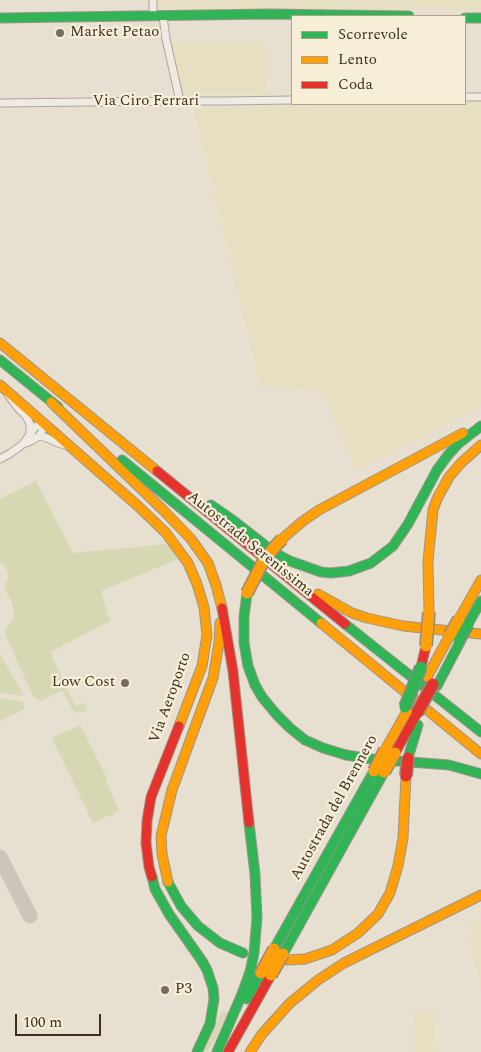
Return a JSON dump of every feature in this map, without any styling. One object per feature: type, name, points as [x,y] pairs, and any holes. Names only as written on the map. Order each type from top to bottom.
[{"type":"main road","points":[[0,18],[278,14],[344,15]]},
{"type":"main road","points":[[466,18],[481,18]]},
{"type":"main road","name":"Autostrada Serenissima","points":[[0,344],[481,732]]},
{"type":"main road","name":"Autostrada Serenissima","points":[[0,360],[481,754]]},
{"type":"main road","name":"Via Aeroporto","points":[[0,385],[166,533],[188,563],[204,607],[207,635],[202,666],[152,797],[147,821],[146,843],[155,889],[169,914],[202,961],[213,988],[213,1012],[210,1024],[197,1052]]},
{"type":"main road","points":[[51,402],[163,510],[191,540],[208,563],[221,605],[234,671],[255,874],[257,918],[248,953]]},
{"type":"main road","points":[[115,437],[282,557],[313,570],[331,573],[349,571],[361,567],[371,563],[385,553],[400,537],[437,470],[448,455],[481,425]]},
{"type":"main road","points":[[481,425],[319,510],[304,521],[282,539],[265,558],[247,593],[244,617],[244,643],[248,666],[255,685],[276,714],[305,740],[346,755],[449,765],[481,774]]},
{"type":"main road","points":[[281,954],[305,959],[332,950],[358,933],[378,914],[390,893],[398,866],[403,838],[406,776],[408,758],[414,736],[413,711],[430,679],[426,646],[429,612],[428,560],[434,510],[437,499],[449,477],[481,445]]},
{"type":"main road","points":[[276,568],[326,599],[352,613],[367,618],[403,626],[481,634]]},
{"type":"main road","name":"Autostrada del Brennero","points":[[217,1052],[261,973],[281,954],[430,679],[457,638],[465,623],[481,580]]},
{"type":"main road","points":[[465,623],[480,604]]},
{"type":"main road","points":[[221,605],[219,643],[212,678],[172,790],[162,828],[162,854],[168,881],[181,906],[198,926],[220,943],[248,953],[261,973]]},
{"type":"main road","name":"Autostrada del Brennero","points":[[390,752],[391,740],[413,711]]},
{"type":"main road","points":[[250,1052],[262,1034],[290,1003],[318,980],[344,963],[480,896]]},
{"type":"main road","name":"Autostrada del Brennero","points":[[228,1052],[261,973]]},
{"type":"street","points":[[153,0],[166,39],[180,100]]},
{"type":"street","points":[[466,97],[481,97]]},
{"type":"street","name":"Via Ciro Ferrari","points":[[0,103],[291,100]]},
{"type":"street","points":[[0,385],[26,416],[30,424],[30,433]]},
{"type":"street","points":[[0,459],[12,453],[23,444],[35,427],[42,422]]},
{"type":"street","points":[[23,444],[31,442],[39,436],[42,431],[42,422]]},
{"type":"street","points":[[39,436],[70,446]]},
{"type":"shaded area","points":[[157,0],[481,0],[481,10],[160,8],[157,6]]},
{"type":"shaded area","points":[[171,42],[266,42],[267,95],[184,95]]},
{"type":"shaded area","points":[[466,101],[481,101],[481,406],[357,471],[323,393],[260,386],[193,108],[326,105],[466,105]]},
{"type":"shaded area","points":[[481,919],[481,991],[467,925]]},
{"type":"shaded area","points":[[434,1009],[436,1052],[414,1052],[413,1012]]},
{"type":"green space","points":[[36,481],[73,553],[169,544],[178,559],[101,591],[110,621],[50,652],[75,706],[84,703],[88,711],[74,712],[62,690],[41,701],[33,696],[6,636],[5,630],[13,619],[14,611],[4,586],[9,576],[6,568],[0,562],[0,499]]},
{"type":"green space","points":[[0,654],[24,696],[0,693]]},
{"type":"green space","points":[[0,698],[23,702],[24,709],[0,721]]},
{"type":"green space","points":[[80,725],[106,776],[119,811],[93,823],[52,738]]},
{"type":"green space","points":[[222,1011],[228,1012],[217,1036],[207,1052],[200,1052]]},
{"type":"taxiway","points":[[0,857],[30,916]]},
{"type":"traffic: fast","points":[[0,18],[269,14],[339,15]]},
{"type":"traffic: fast","points":[[466,18],[481,18]]},
{"type":"traffic: fast","points":[[0,360],[58,407]]},
{"type":"traffic: fast","points":[[211,505],[275,553],[290,561],[321,572],[349,571],[371,563],[393,546],[408,524],[437,470],[458,444],[481,426]]},
{"type":"traffic: fast","points":[[122,460],[321,623]]},
{"type":"traffic: fast","points":[[247,593],[244,617],[244,643],[248,666],[255,685],[276,714],[305,740],[346,755],[449,765],[481,774]]},
{"type":"traffic: fast","points":[[468,624],[481,601]]},
{"type":"traffic: fast","points":[[345,624],[481,732]]},
{"type":"traffic: fast","points":[[459,640],[468,624]]},
{"type":"traffic: fast","points":[[437,686],[461,640]]},
{"type":"traffic: fast","points":[[405,707],[421,667]]},
{"type":"traffic: fast","points":[[408,758],[418,725]]},
{"type":"traffic: fast","points":[[274,949],[374,771]]},
{"type":"traffic: fast","points":[[283,954],[384,772]]},
{"type":"traffic: fast","points":[[217,1052],[242,994],[254,953],[257,918],[255,874],[249,823]]},
{"type":"traffic: fast","points":[[152,877],[155,889],[169,914],[207,970],[213,988],[214,999],[210,1024],[197,1052]]},
{"type":"traffic: fast","points":[[168,882],[181,906],[198,926],[220,943],[243,953]]},
{"type":"traffic: fast","points":[[247,999],[261,973]]},
{"type":"traffic: slow","points":[[0,343],[157,471]]},
{"type":"traffic: slow","points":[[0,385],[138,506],[166,533],[188,563],[204,607],[207,635],[202,666],[179,726]]},
{"type":"traffic: slow","points":[[51,402],[191,539],[208,563],[222,608]]},
{"type":"traffic: slow","points":[[282,539],[319,510],[463,433]]},
{"type":"traffic: slow","points":[[429,612],[428,561],[433,510],[449,477],[481,445]]},
{"type":"traffic: slow","points":[[247,593],[265,558],[282,539]]},
{"type":"traffic: slow","points":[[459,619],[481,580]]},
{"type":"traffic: slow","points":[[318,594],[352,613],[367,618],[403,626],[481,634]]},
{"type":"traffic: slow","points":[[426,646],[429,612]]},
{"type":"traffic: slow","points":[[450,635],[459,619]]},
{"type":"traffic: slow","points":[[168,882],[162,854],[161,836],[172,790],[213,678],[219,643],[220,623]]},
{"type":"traffic: slow","points":[[321,623],[481,754]]},
{"type":"traffic: slow","points":[[427,677],[450,635]]},
{"type":"traffic: slow","points":[[385,750],[410,706]]},
{"type":"traffic: slow","points":[[374,771],[385,750]]},
{"type":"traffic: slow","points":[[384,772],[395,753]]},
{"type":"traffic: slow","points":[[287,960],[305,959],[332,950],[358,933],[378,914],[390,893],[398,866],[403,838],[406,776]]},
{"type":"traffic: slow","points":[[250,1052],[262,1034],[290,1003],[318,980],[344,963],[481,895]]},
{"type":"traffic: slow","points":[[261,973],[274,949]]},
{"type":"traffic: slow","points":[[271,975],[283,954]]},
{"type":"traffic: jam","points":[[157,471],[345,624]]},
{"type":"traffic: jam","points":[[222,608],[233,671],[249,823]]},
{"type":"traffic: jam","points":[[421,667],[426,646]]},
{"type":"traffic: jam","points":[[417,713],[433,684]]},
{"type":"traffic: jam","points":[[395,753],[417,713]]},
{"type":"traffic: jam","points":[[152,877],[146,843],[151,797],[179,726]]},
{"type":"traffic: jam","points":[[406,776],[408,758]]},
{"type":"traffic: jam","points":[[228,1052],[271,975]]},
{"type":"place","name":"Market Petao","points":[[60,33]]},
{"type":"place","name":"Low Cost","points":[[125,683]]},
{"type":"place","name":"P3","points":[[165,990]]}]
